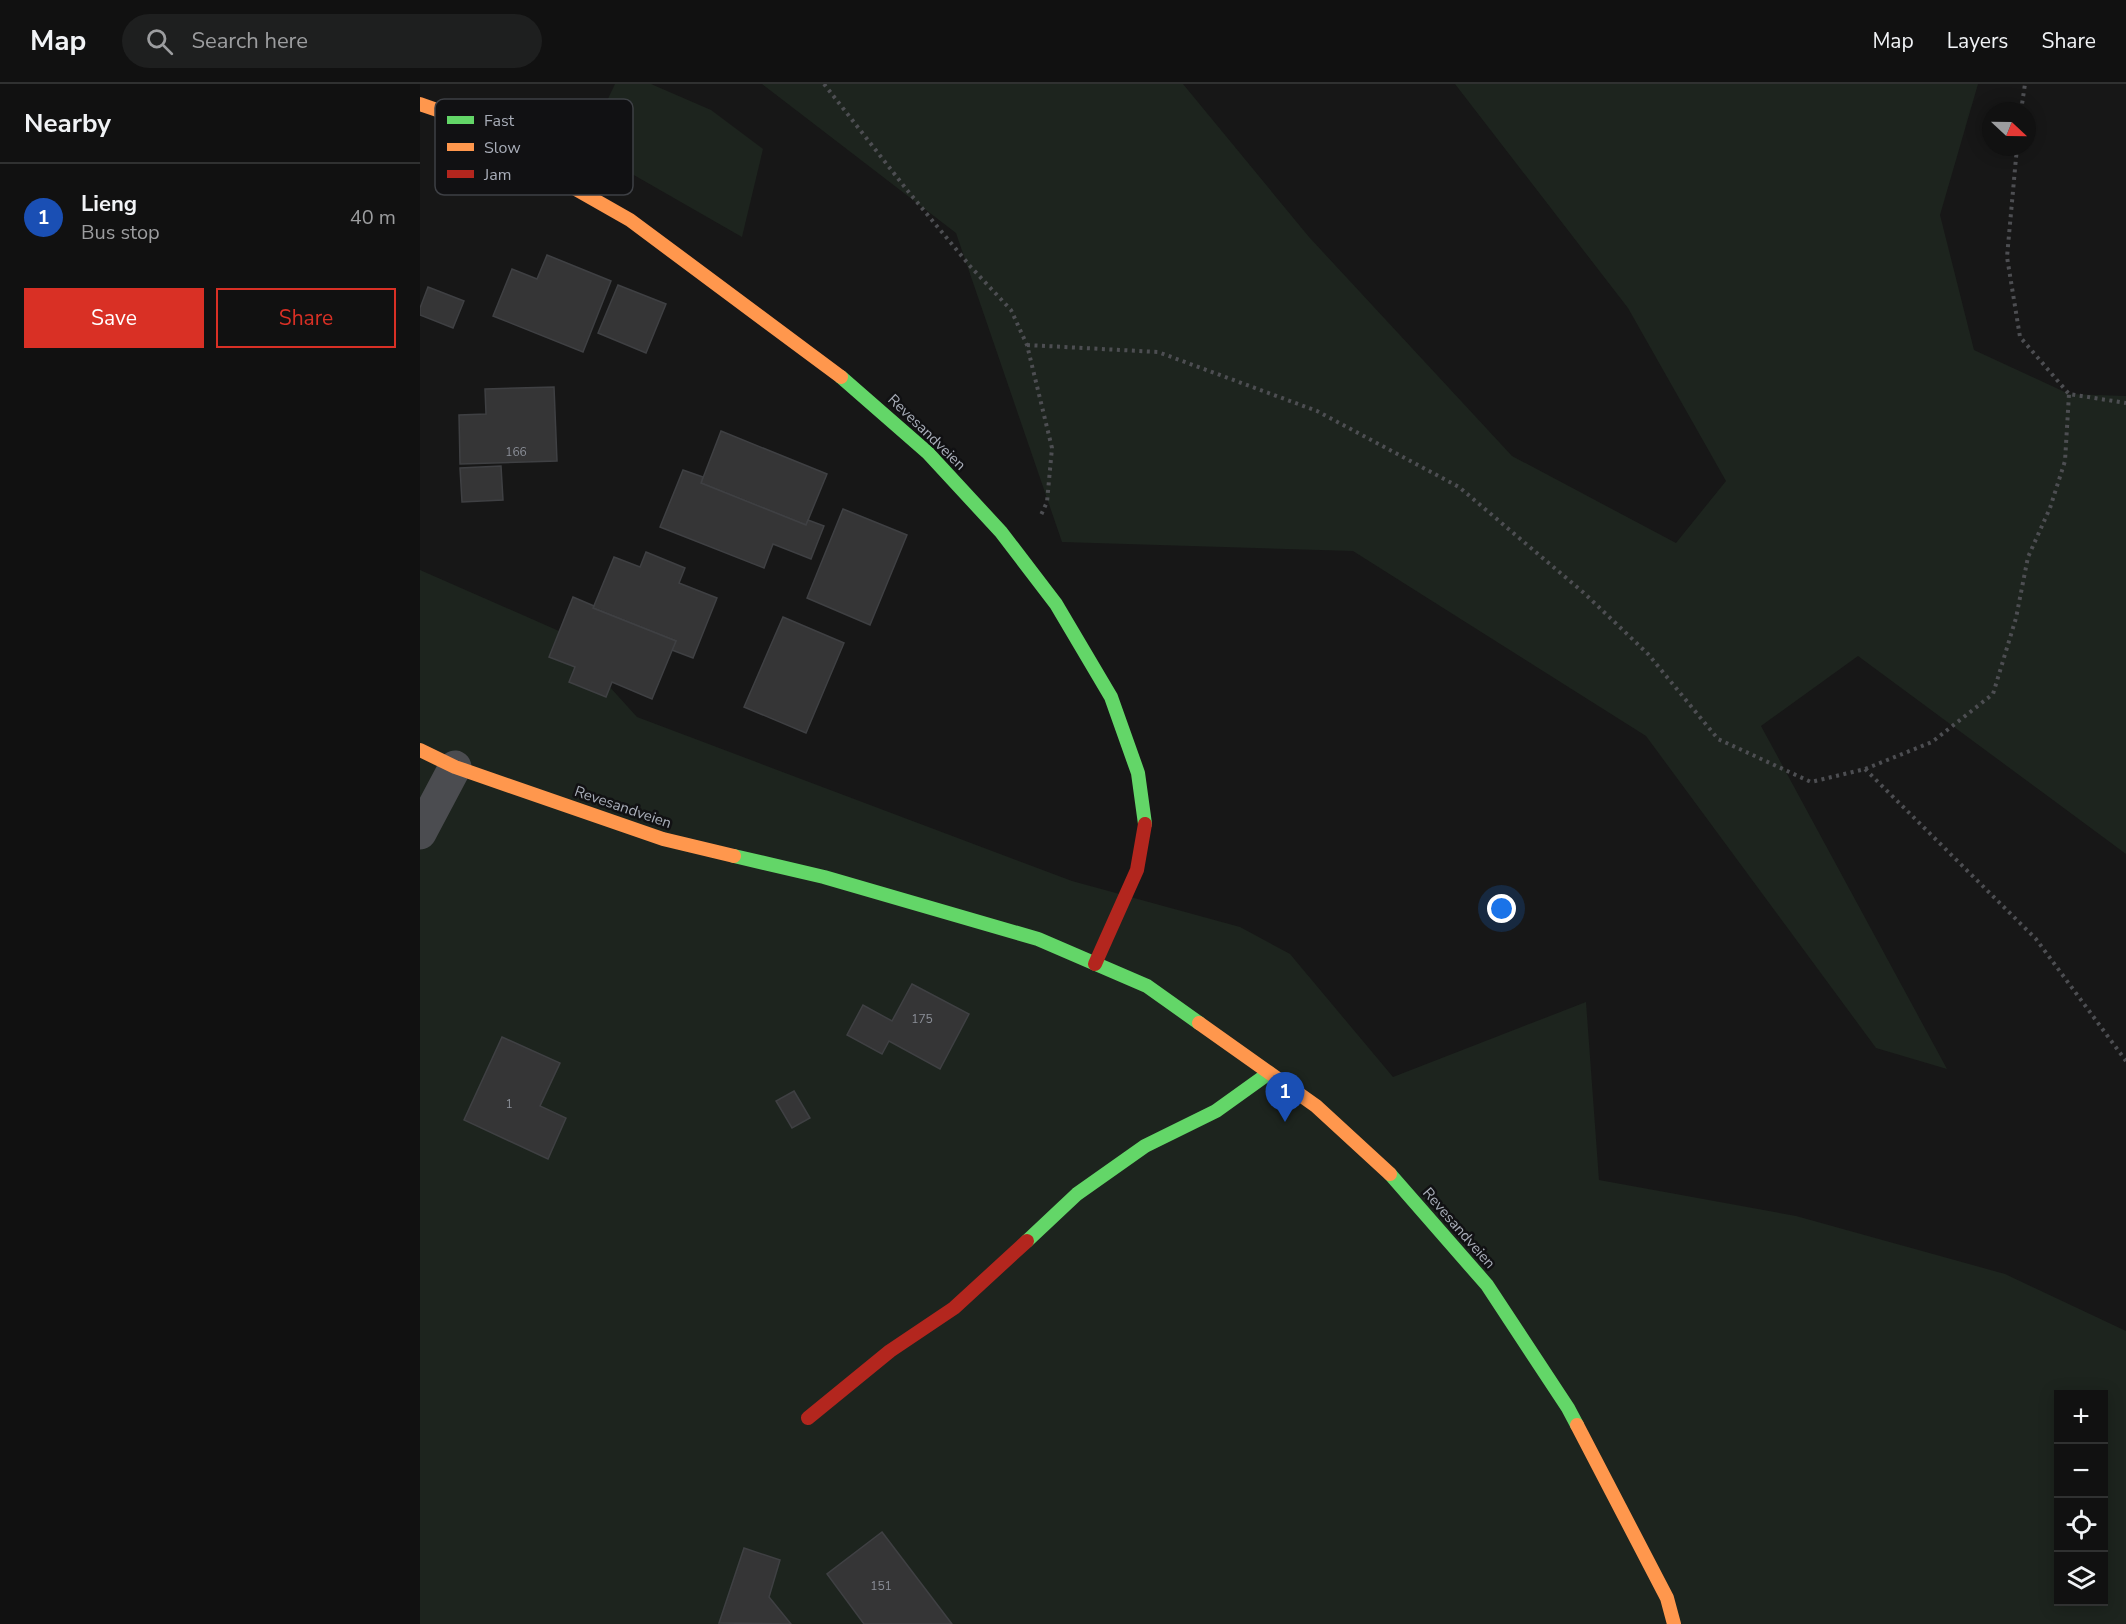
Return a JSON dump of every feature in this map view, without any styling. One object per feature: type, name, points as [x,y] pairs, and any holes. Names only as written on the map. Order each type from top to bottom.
[{"type":"street","name":"Revesandveien","points":[[420,104],[435,109]]},
{"type":"street","name":"Revesandveien","points":[[586,195],[630,220],[853,386],[928,453],[1001,532],[1056,604],[1111,697],[1138,773],[1145,824],[1137,870],[1095,964]]},
{"type":"street","name":"Revesandveien","points":[[420,750],[455,767],[663,839],[824,877],[1038,939],[1147,986],[1316,1106],[1394,1177],[1486,1285],[1568,1408],[1667,1598],[1674,1624]]},
{"type":"street","points":[[420,833],[455,767]]},
{"type":"street","points":[[808,1418],[890,1351],[954,1308],[1077,1194],[1145,1146],[1216,1111],[1269,1073]]},
{"type":"path","points":[[824,84],[907,190],[970,266],[1011,310],[1027,345],[1052,448],[1047,502],[1020,557]]},
{"type":"path","points":[[2022,102],[2025,84]]},
{"type":"path","points":[[2016,156],[2007,257],[2020,337],[2069,394],[2126,403]]},
{"type":"path","points":[[1027,345],[1158,352],[1317,411],[1459,487],[1584,593],[1648,654],[1718,739],[1811,782],[1865,769],[1932,742],[1993,693],[2016,618],[2028,557],[2050,508],[2065,461],[2069,394]]},
{"type":"path","points":[[1865,769],[2036,939],[2126,1061]]},
{"type":"shaded area","points":[[615,84],[651,84],[711,110],[763,149],[742,237],[633,175],[633,99],[608,99]]},
{"type":"shaded area","points":[[762,84],[1183,84],[1309,237],[1512,456],[1676,543],[1726,481],[1628,308],[1455,84],[1978,84],[1940,215],[1974,350],[2069,394],[2126,396],[2126,854],[1858,656],[1761,726],[1947,1069],[1876,1048],[1646,736],[1353,551],[1062,542],[956,233]]},
{"type":"shaded area","points":[[420,570],[559,631],[637,717],[1072,881],[1240,927],[1290,954],[1393,1077],[1586,1002],[1599,1180],[1796,1216],[2005,1274],[2126,1331],[2126,1624],[420,1624]]},
{"type":"building","points":[[547,255],[611,281],[583,352],[493,316],[512,269],[537,279]]},
{"type":"building","points":[[618,285],[666,304],[646,353],[598,333]]},
{"type":"building","points":[[428,287],[464,301],[453,328],[420,315],[420,308]]},
{"type":"building","points":[[554,387],[557,461],[460,464],[459,415],[486,414],[485,389]]},
{"type":"building","points":[[721,431],[827,474],[806,525],[701,483]]},
{"type":"building","points":[[501,466],[503,500],[462,502],[460,468]]},
{"type":"building","points":[[683,470],[703,477],[701,483],[806,525],[808,520],[824,526],[811,559],[773,544],[764,568],[660,527]]},
{"type":"building","points":[[843,509],[907,535],[870,625],[807,598]]},
{"type":"building","points":[[646,552],[685,568],[679,583],[717,598],[693,658],[672,650],[676,641],[593,608],[614,557],[640,567]]},
{"type":"building","points":[[573,597],[594,606],[593,608],[676,641],[652,699],[612,682],[606,697],[569,682],[575,667],[549,657]]},
{"type":"building","points":[[783,617],[844,643],[806,733],[744,707]]},
{"type":"building","points":[[912,984],[969,1014],[940,1069],[889,1041],[882,1054],[847,1035],[863,1005],[892,1021]]},
{"type":"building","points":[[502,1037],[560,1063],[540,1106],[566,1118],[548,1159],[464,1120]]},
{"type":"building","points":[[794,1091],[810,1118],[792,1128],[776,1101]]},
{"type":"building","points":[[882,1532],[952,1624],[864,1624],[827,1574]]},
{"type":"building","points":[[744,1548],[780,1560],[769,1597],[791,1624],[719,1623]]},
{"type":"traffic: fast","points":[[841,377],[928,453],[1001,532],[1056,604],[1111,697],[1138,773],[1145,824]]},
{"type":"traffic: fast","points":[[734,856],[824,877],[1038,939],[1147,986],[1199,1023]]},
{"type":"traffic: fast","points":[[1027,1241],[1077,1194],[1145,1146],[1216,1111],[1269,1073]]},
{"type":"traffic: fast","points":[[1390,1174],[1487,1285],[1577,1425]]},
{"type":"traffic: slow","points":[[420,104],[435,109]]},
{"type":"traffic: slow","points":[[586,195],[630,220],[841,377]]},
{"type":"traffic: slow","points":[[420,750],[455,767],[663,839],[734,856]]},
{"type":"traffic: slow","points":[[1199,1023],[1316,1106],[1390,1174]]},
{"type":"traffic: slow","points":[[1577,1425],[1667,1598],[1674,1624]]},
{"type":"traffic: jam","points":[[1095,964],[1137,870],[1145,824]]},
{"type":"traffic: jam","points":[[808,1418],[890,1351],[954,1308],[1027,1241]]},
{"type":"place","name":"Lieng","points":[[1285,1122]]}]
